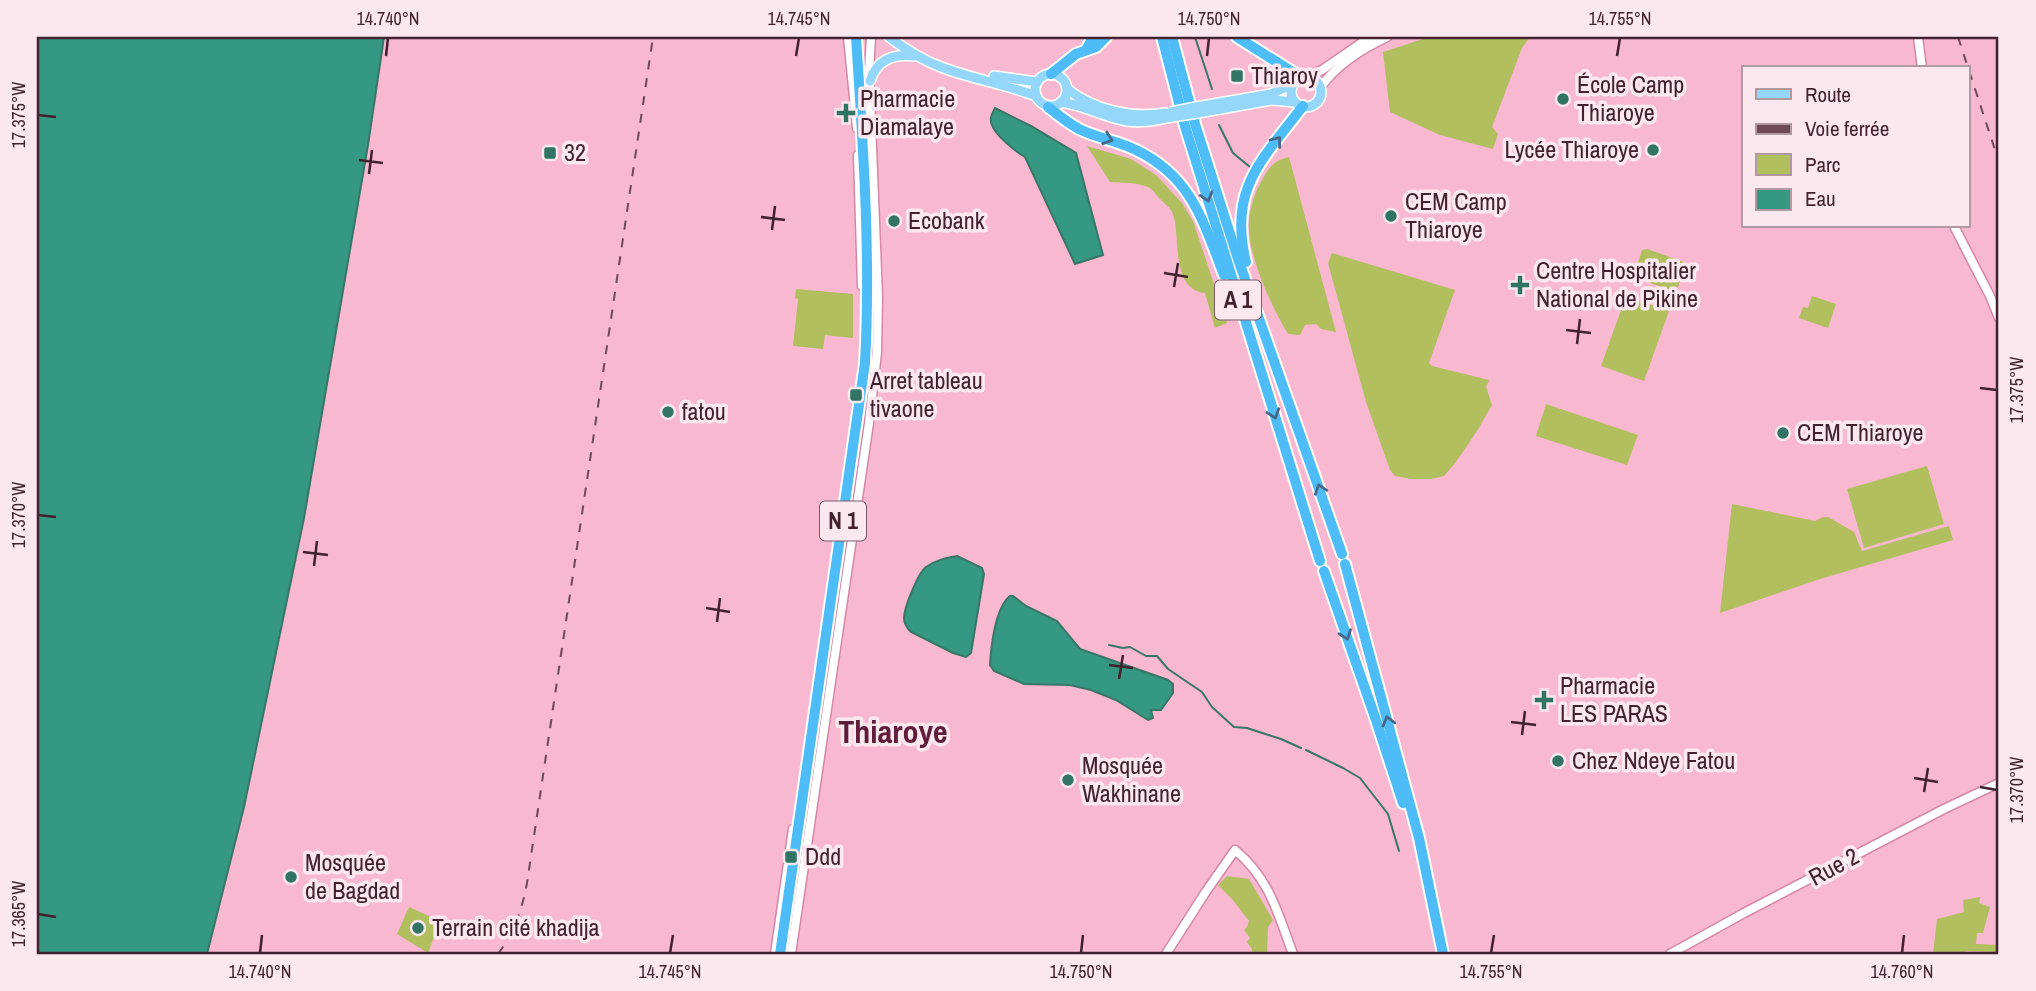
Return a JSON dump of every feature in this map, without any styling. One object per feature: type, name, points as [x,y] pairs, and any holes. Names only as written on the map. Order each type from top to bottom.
[{"type":"highway","name":"N 1","points":[[789,954],[866,423],[870,379],[873,304],[868,114],[856,37]]},
{"type":"highway","name":"N 1","points":[[777,954],[864,371],[867,296],[861,37]]},
{"type":"highway","points":[[1051,74],[1076,54],[1086,50],[1099,37]]},
{"type":"highway","name":"A 1","points":[[1161,37],[1185,126],[1322,566],[1399,790],[1436,954]]},
{"type":"highway","name":"A 1","points":[[1172,37],[1195,124],[1250,295],[1344,559],[1419,838],[1443,954]]},
{"type":"highway","points":[[1237,37],[1281,66],[1305,77]]},
{"type":"highway","points":[[1250,295],[1251,282],[1240,231],[1244,197],[1256,169],[1299,104]]},
{"type":"highway","points":[[1048,107],[1078,128],[1137,150],[1174,177],[1198,208],[1229,287],[1237,296]]},
{"type":"main road","points":[[889,37],[917,56],[948,70],[1036,96]]},
{"type":"main road","points":[[896,37],[922,53],[966,70],[1037,82]]},
{"type":"main road","points":[[864,84],[877,66],[890,57],[917,56]]},
{"type":"main road","points":[[1172,115],[1123,113],[1081,99],[1066,89],[1060,77],[1051,74],[1045,75],[1037,82],[1035,89],[1039,101],[1048,107],[1061,102],[1127,121],[1149,122],[1172,115],[1271,94],[1305,77],[1316,82],[1320,89],[1315,103],[1299,104],[1272,100],[1197,110]]},
{"type":"main road","points":[[1293,84],[1291,94],[1299,104]]},
{"type":"main road","points":[[1061,102],[1066,89]]},
{"type":"street","points":[[777,954],[859,378],[862,298],[859,165],[848,37]]},
{"type":"street","points":[[864,84],[871,37]]},
{"type":"street","points":[[1305,77],[1322,70],[1370,40],[1387,37]]},
{"type":"street","points":[[1918,37],[1922,66]]},
{"type":"street","points":[[1320,89],[1337,69],[1370,40]]},
{"type":"street","points":[[1955,228],[1999,318]]},
{"type":"street","name":"Rue 2","points":[[1670,954],[1932,815],[1999,783]]},
{"type":"street","points":[[1166,954],[1235,850],[1263,880],[1276,905],[1293,954]]},
{"type":"green space","points":[[1429,37],[1530,37],[1522,48],[1492,127],[1498,134],[1493,149],[1440,135],[1390,112],[1383,52]]},
{"type":"green space","points":[[1087,146],[1131,159],[1156,175],[1182,203],[1193,221],[1227,323],[1215,328],[1205,293],[1186,282],[1179,261],[1171,210],[1148,187],[1134,183],[1110,182]]},
{"type":"green space","points":[[1289,157],[1336,332],[1321,329],[1316,324],[1305,325],[1300,335],[1288,334],[1256,264],[1249,234],[1250,210],[1270,168],[1276,162]]},
{"type":"green space","points":[[1647,249],[1684,262],[1686,265],[1676,292],[1633,277],[1642,250]]},
{"type":"green space","points":[[1332,253],[1455,290],[1429,363],[1489,380],[1486,387],[1492,405],[1477,431],[1444,476],[1411,479],[1395,476],[1390,470],[1366,402],[1328,263]]},
{"type":"green space","points":[[796,289],[853,294],[853,338],[825,335],[823,349],[793,346],[798,299],[795,298]]},
{"type":"green space","points":[[1626,296],[1669,311],[1644,381],[1601,366]]},
{"type":"green space","points":[[1812,296],[1836,304],[1828,328],[1799,318],[1803,307],[1808,308]]},
{"type":"green space","points":[[1546,404],[1638,435],[1627,465],[1536,436]]},
{"type":"green space","points":[[1927,466],[1944,524],[1864,548],[1847,489]]},
{"type":"green space","points":[[1732,504],[1815,521],[1828,517],[1854,532],[1862,551],[1949,526],[1953,540],[1820,579],[1720,613]]},
{"type":"green space","points":[[1227,876],[1249,879],[1273,920],[1268,927],[1267,954],[1252,954],[1247,942],[1250,938],[1244,930],[1249,921],[1218,885]]},
{"type":"green space","points":[[1980,897],[1979,903],[1990,907],[1983,933],[1977,933],[1976,944],[1999,945],[1999,952],[1933,954],[1937,919],[1964,912],[1963,900]]},
{"type":"green space","name":"Terrain cité khadija","points":[[409,907],[440,921],[428,953],[397,934]]},
{"type":"water","points":[[37,37],[384,37],[304,518],[244,807],[207,954],[37,954]]},
{"type":"water","points":[[995,108],[1076,153],[1103,255],[1075,264],[1025,157],[1006,143],[994,129],[991,119]]},
{"type":"water","points":[[957,556],[982,568],[984,574],[971,653],[966,657],[911,632],[904,620],[909,599],[926,567]]},
{"type":"water","points":[[1010,596],[1057,621],[1080,649],[1168,680],[1173,684],[1173,693],[1161,710],[1151,710],[1153,718],[1148,720],[1116,700],[1091,690],[1070,685],[1024,684],[994,671],[990,665],[995,628],[1001,609]]},
{"type":"waterway","points":[[1195,37],[1212,89]]},
{"type":"waterway","points":[[1219,125],[1233,153],[1250,167]]},
{"type":"waterway","points":[[1109,645],[1130,647],[1146,656],[1157,656],[1168,669],[1202,692],[1212,707],[1234,727],[1247,728],[1301,748]]},
{"type":"waterway","points":[[1306,750],[1360,778],[1388,814],[1399,851]]},
{"type":"railway","points":[[498,954],[517,920],[527,883],[653,37]]},
{"type":"railway","points":[[1958,37],[1968,66]]},
{"type":"railway","points":[[1969,71],[1999,162]]},
{"type":"place","name":"Thiaroy","points":[[1237,76]]},
{"type":"place","name":"École Camp Thiaroye","points":[[1563,99]]},
{"type":"place","name":"Pharmacie Diamalaye","points":[[846,113]]},
{"type":"place","name":"Lycée Thiaroye","points":[[1653,150]]},
{"type":"place","name":"32","points":[[550,153]]},
{"type":"place","name":"CEM Camp Thiaroye","points":[[1391,216]]},
{"type":"place","name":"Ecobank","points":[[894,221]]},
{"type":"place","name":"Centre Hospitalier National de Pikine","points":[[1520,285]]},
{"type":"place","name":"Arret tableau tivaone","points":[[856,395]]},
{"type":"place","name":"fatou","points":[[668,412]]},
{"type":"place","name":"CEM Thiaroye","points":[[1783,433]]},
{"type":"place","name":"Pharmacie LES PARAS","points":[[1544,700]]},
{"type":"place","name":"Chez Ndeye Fatou","points":[[1558,761]]},
{"type":"place","name":"Mosquée Wakhinane","points":[[1068,780]]},
{"type":"place","name":"Ddd","points":[[791,857]]},
{"type":"place","name":"Mosquée de Bagdad","points":[[291,877]]},
{"type":"place","name":"Terrain cité khadija","points":[[418,928]]},
{"type":"district","name":"Thiaroye","points":[[893,732]]}]
